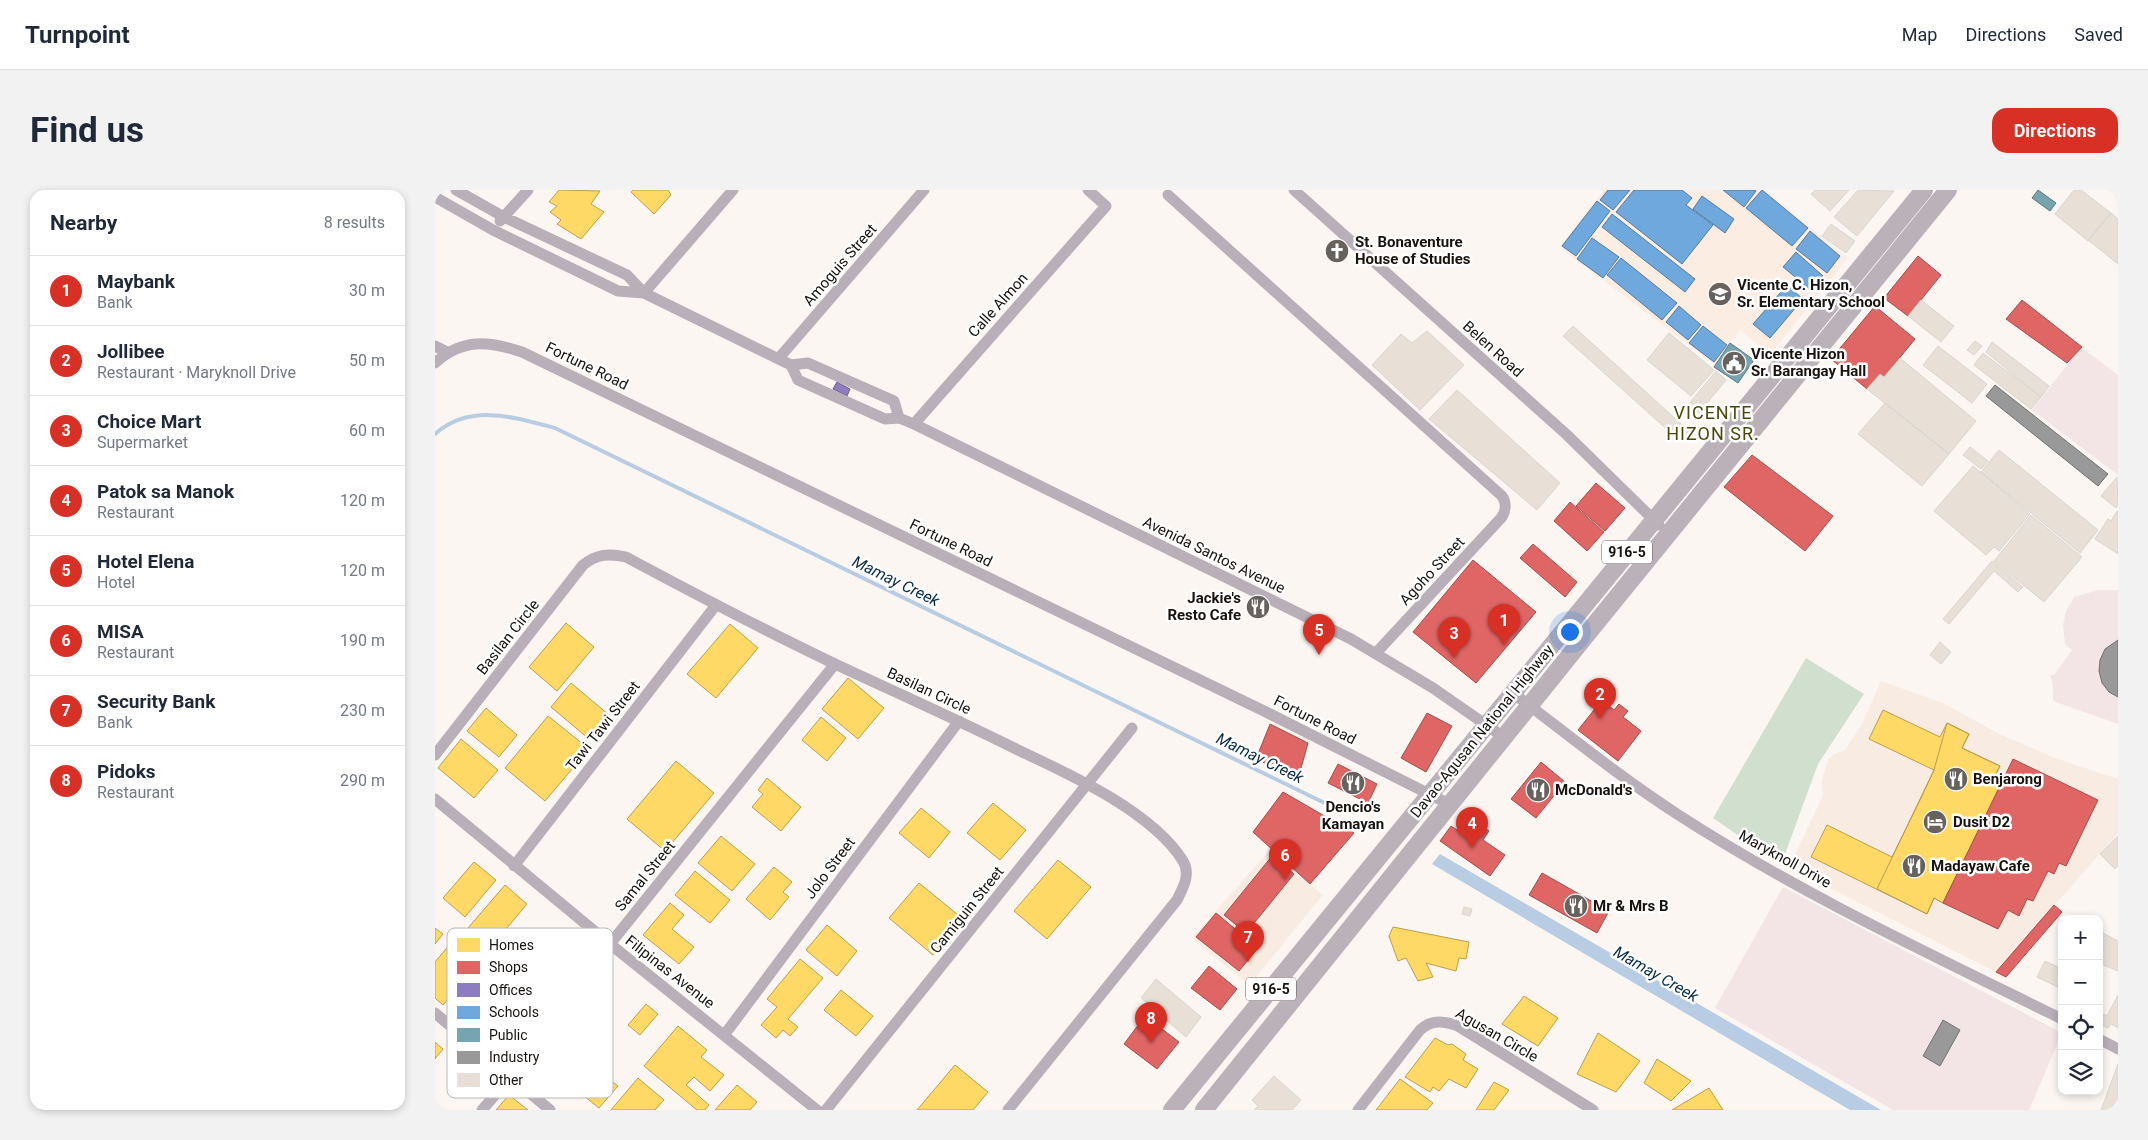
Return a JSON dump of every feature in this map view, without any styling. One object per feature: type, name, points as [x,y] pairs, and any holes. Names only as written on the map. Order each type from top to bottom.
[{"type":"main road","name":"Davao-Agusan National Highway","points":[[1172,1110],[1924,190]]},
{"type":"main road","name":"Davao-Agusan National Highway","points":[[1204,1110],[1587,634],[1949,190]]},
{"type":"main road","points":[[1571,621],[1587,634]]},
{"type":"street","name":"Avenida Santos Avenue","points":[[456,190],[504,217],[627,275],[643,293]]},
{"type":"street","points":[[493,230],[529,190]]},
{"type":"street","points":[[643,293],[733,190]]},
{"type":"street","name":"Amoguis Street","points":[[779,358],[923,190]]},
{"type":"street","name":"Calle Almon","points":[[914,424],[1106,206],[1087,190]]},
{"type":"street","name":"Belen Road","points":[[1294,190],[1566,434],[1669,534]]},
{"type":"street","name":"Agoho Street","points":[[1168,195],[1502,496],[1506,506],[1502,518],[1376,653]]},
{"type":"street","name":"Avenida Santos Avenue","points":[[435,197],[493,230],[618,291],[643,293],[779,358],[791,365],[798,380],[885,419],[899,418],[914,424],[1376,653],[1505,738]]},
{"type":"street","name":"Fortune Road","points":[[435,363],[447,352],[459,346],[490,344],[522,352],[1261,710],[1451,805]]},
{"type":"street","points":[[435,346],[447,352]]},
{"type":"street","name":"Avenida Santos Avenue","points":[[791,365],[808,363],[894,401],[899,418]]},
{"type":"street","name":"Basilan Circle","points":[[435,755],[577,573],[592,558],[613,554],[626,557],[716,605],[835,664],[1087,783],[1153,827],[1185,863],[1187,875],[1177,900],[1008,1110]]},
{"type":"street","name":"Tawi Tawi Street","points":[[514,866],[716,605]]},
{"type":"street","name":"Samal Street","points":[[613,940],[835,664]]},
{"type":"street","name":"Maryknoll Drive","points":[[1513,693],[1639,788],[1696,826],[1791,881],[2058,1018]]},
{"type":"street","name":"Jolo Street","points":[[725,1034],[959,721]]},
{"type":"street","name":"Camiguin Street","points":[[826,1110],[1132,728]]},
{"type":"street","name":"Filipinas Avenue","points":[[435,799],[590,928]]},
{"type":"street","name":"Filipinas Avenue","points":[[613,946],[725,1034],[817,1110]]},
{"type":"street","points":[[435,1013],[447,1023]]},
{"type":"street","name":"Agusan Circle","points":[[1358,1110],[1420,1030],[1425,1025],[1437,1021],[1458,1026],[1593,1110]]},
{"type":"street","points":[[2103,1041],[2118,1049]]},
{"type":"street","name":"Samal Street","points":[[482,1110],[492,1098]]},
{"type":"street","points":[[535,1098],[550,1110]]},
{"type":"shaded area","name":"Vicente C. Hizon, Sr. Elementary School","points":[[1604,190],[1766,190],[1848,258],[1770,355],[1740,330],[1714,364],[1559,247]]},
{"type":"shaded area","points":[[2081,347],[2118,375],[2118,475],[2032,410]]},
{"type":"shaded area","points":[[2098,590],[2118,590],[2118,724],[2053,701],[2053,685],[2050,675],[2054,675],[2072,650],[2065,644],[2063,625],[2066,611],[2074,597]]},
{"type":"shaded area","points":[[1881,681],[1943,703],[1999,734],[2058,759],[2118,779],[2118,833],[1996,972],[1789,867],[1823,796],[1822,780],[1828,760],[1834,754],[1845,750],[1862,724]]},
{"type":"shaded area","points":[[1269,851],[1323,895],[1249,985],[1192,938]]},
{"type":"shaded area","points":[[1783,887],[2058,1031],[2058,1042],[2029,1110],[1893,1110],[1715,1008]]},
{"type":"green space","points":[[1806,658],[1864,694],[1818,764],[1781,865],[1713,818]]},
{"type":"water","points":[[1440,854],[1881,1110],[1850,1110],[1432,864]]},
{"type":"building: Homes","points":[[559,190],[600,191],[591,204],[604,212],[581,239],[557,224],[561,220],[550,212],[557,206],[549,202]]},
{"type":"building: Homes","points":[[633,190],[668,190],[671,195],[654,214],[631,192]]},
{"type":"building: Homes","points":[[566,623],[594,647],[557,691],[529,667]]},
{"type":"building: Homes","points":[[730,624],[758,648],[716,698],[687,674]]},
{"type":"building: Homes","points":[[848,678],[884,708],[858,739],[822,709]]},
{"type":"building: Homes","points":[[571,683],[609,715],[589,739],[551,707]]},
{"type":"building: Homes","points":[[486,708],[517,735],[499,757],[467,731]]},
{"type":"building: Homes","name":"Dusit D2","points":[[1883,710],[1940,737],[1947,723],[1969,734],[1962,748],[2000,766],[1992,782],[2001,786],[1943,903],[1934,898],[1927,914],[1811,857],[1827,825],[1892,857],[1921,798],[1934,770],[1869,739]]},
{"type":"building: Homes","points":[[548,716],[589,749],[545,801],[505,768]]},
{"type":"building: Homes","points":[[821,717],[846,738],[827,761],[802,740]]},
{"type":"building: Homes","name":"Dusit D2","points":[[1947,723],[1969,734],[1962,748],[2000,766],[1992,782],[2001,786],[1943,903],[1934,898],[1927,914],[1877,889],[1934,770]]},
{"type":"building: Homes","points":[[461,739],[498,770],[474,798],[438,768]]},
{"type":"building: Homes","points":[[676,761],[714,793],[665,851],[627,819]]},
{"type":"building: Homes","points":[[767,778],[801,807],[781,831],[752,807],[763,794],[758,790]]},
{"type":"building: Homes","points":[[993,803],[1026,830],[1000,860],[967,833]]},
{"type":"building: Homes","points":[[921,808],[950,832],[929,858],[899,833]]},
{"type":"building: Homes","points":[[721,836],[755,864],[732,891],[698,863]]},
{"type":"building: Homes","points":[[1058,860],[1091,887],[1047,939],[1014,911]]},
{"type":"building: Homes","points":[[474,862],[496,880],[465,917],[443,898]]},
{"type":"building: Homes","points":[[774,867],[792,882],[783,892],[789,897],[770,920],[746,899]]},
{"type":"building: Homes","points":[[695,871],[730,900],[710,923],[675,895]]},
{"type":"building: Homes","points":[[919,883],[963,919],[933,955],[889,918]]},
{"type":"building: Homes","points":[[505,885],[527,904],[507,928],[468,928]]},
{"type":"building: Homes","points":[[670,903],[684,915],[672,929],[694,947],[679,964],[643,935]]},
{"type":"building: Homes","points":[[827,925],[857,951],[837,976],[806,950]]},
{"type":"building: Homes","points":[[1393,927],[1469,942],[1466,959],[1459,958],[1456,971],[1426,963],[1433,977],[1418,981],[1406,958],[1398,961],[1389,936]]},
{"type":"building: Homes","points":[[435,928],[443,934],[435,944]]},
{"type":"building: Homes","points":[[447,948],[447,1000],[443,1005],[435,998],[435,962]]},
{"type":"building: Homes","points":[[800,959],[823,978],[788,1019],[798,1027],[790,1036],[783,1030],[776,1038],[761,1025],[777,1007],[767,999]]},
{"type":"building: Homes","points":[[841,990],[873,1016],[856,1036],[824,1010]]},
{"type":"building: Homes","points":[[1524,996],[1558,1018],[1538,1046],[1502,1024]]},
{"type":"building: Homes","points":[[646,1004],[658,1014],[640,1035],[628,1025]]},
{"type":"building: Homes","points":[[678,1026],[707,1050],[701,1057],[724,1075],[710,1091],[694,1077],[686,1085],[709,1105],[705,1110],[697,1110],[644,1066]]},
{"type":"building: Homes","points":[[1598,1033],[1640,1061],[1616,1092],[1577,1074]]},
{"type":"building: Homes","points":[[1435,1038],[1448,1045],[1452,1044],[1466,1054],[1463,1060],[1478,1069],[1466,1088],[1449,1079],[1439,1091],[1433,1087],[1430,1092],[1405,1077]]},
{"type":"building: Homes","points":[[435,1042],[443,1049],[435,1059]]},
{"type":"building: Homes","points":[[1657,1059],[1691,1081],[1671,1101],[1644,1083]]},
{"type":"building: Homes","points":[[955,1065],[988,1092],[973,1110],[917,1110]]},
{"type":"building: Homes","points":[[638,1078],[664,1100],[655,1110],[611,1110]]},
{"type":"building: Homes","points":[[1400,1079],[1433,1103],[1427,1110],[1376,1110]]},
{"type":"building: Homes","points":[[613,1082],[618,1086],[613,1092]]},
{"type":"building: Homes","points":[[1494,1082],[1509,1090],[1494,1110],[1476,1110]]},
{"type":"building: Homes","points":[[737,1085],[757,1102],[750,1110],[715,1110]]},
{"type":"building: Homes","points":[[1709,1088],[1723,1110],[1672,1110]]},
{"type":"building: Homes","points":[[506,1098],[513,1098],[528,1110],[496,1110]]},
{"type":"building: Homes","points":[[587,1098],[608,1098],[599,1108]]},
{"type":"building: Shops","points":[[1918,256],[1941,275],[1908,316],[1884,298]]},
{"type":"building: Shops","points":[[2022,300],[2082,347],[2067,363],[2006,319]]},
{"type":"building: Shops","points":[[1875,306],[1915,339],[1884,377],[1880,374],[1867,389],[1831,359]]},
{"type":"building: Shops","points":[[1752,455],[1833,516],[1805,551],[1724,487]]},
{"type":"building: Shops","points":[[1596,483],[1625,508],[1605,531],[1576,506]]},
{"type":"building: Shops","points":[[1570,502],[1604,532],[1587,551],[1554,521]]},
{"type":"building: Shops","points":[[1533,544],[1577,582],[1565,597],[1520,558]]},
{"type":"building: Shops","points":[[1473,560],[1536,612],[1476,683],[1413,632]]},
{"type":"building: Shops","points":[[1602,700],[1614,710],[1619,704],[1628,711],[1623,717],[1641,731],[1618,761],[1578,730]]},
{"type":"building: Shops","points":[[1427,713],[1452,726],[1426,772],[1401,758]]},
{"type":"building: Shops","points":[[1270,724],[1308,743],[1298,779],[1256,759]]},
{"type":"building: Shops","points":[[2013,759],[2098,800],[2066,866],[2059,863],[2054,874],[2048,871],[2033,901],[2027,899],[2019,916],[2008,910],[1998,929],[1943,903]]},
{"type":"building: Shops","name":"McDonald's","points":[[1541,762],[1565,782],[1536,818],[1511,799]]},
{"type":"building: Shops","name":"Dencio's Kamayan","points":[[1338,764],[1377,784],[1368,803],[1328,783]]},
{"type":"building: Shops","points":[[1283,792],[1354,833],[1310,884],[1253,832]]},
{"type":"building: Shops","points":[[1470,818],[1489,831],[1483,840],[1505,855],[1490,876],[1440,841],[1451,826],[1460,832]]},
{"type":"building: Shops","points":[[1272,856],[1294,874],[1246,933],[1224,915]]},
{"type":"building: Shops","points":[[1542,873],[1609,911],[1597,933],[1529,895]]},
{"type":"building: Shops","points":[[2054,905],[2062,912],[2006,977],[1996,972]]},
{"type":"building: Shops","points":[[1216,913],[1258,948],[1239,971],[1196,937]]},
{"type":"building: Shops","points":[[1209,966],[1237,989],[1220,1010],[1191,988]]},
{"type":"building: Shops","points":[[1145,1016],[1179,1042],[1157,1069],[1124,1044]]},
{"type":"building: Offices","points":[[837,382],[850,389],[847,396],[833,389]]},
{"type":"building: Schools","points":[[1608,190],[1630,190],[1613,210],[1600,200]]},
{"type":"building: Schools","points":[[1634,190],[1682,190],[1692,198],[1686,205],[1713,225],[1682,264],[1616,212]]},
{"type":"building: Schools","points":[[1723,190],[1754,190],[1756,191],[1744,207]]},
{"type":"building: Schools","points":[[1762,190],[1808,228],[1792,246],[1746,208]]},
{"type":"building: Schools","points":[[1702,196],[1734,219],[1725,233],[1693,209]]},
{"type":"building: Schools","points":[[1597,201],[1610,211],[1576,256],[1562,246]]},
{"type":"building: Schools","points":[[1612,214],[1695,279],[1685,292],[1602,227]]},
{"type":"building: Schools","points":[[1810,231],[1840,256],[1827,273],[1796,249]]},
{"type":"building: Schools","points":[[1592,238],[1619,257],[1603,278],[1577,259]]},
{"type":"building: Schools","points":[[1796,252],[1823,276],[1811,290],[1783,267]]},
{"type":"building: Schools","points":[[1621,258],[1677,303],[1662,320],[1607,275]]},
{"type":"building: Schools","points":[[1787,285],[1803,299],[1770,338],[1753,324]]},
{"type":"building: Schools","points":[[1679,306],[1701,325],[1688,340],[1666,322]]},
{"type":"building: Schools","points":[[1703,326],[1727,345],[1714,362],[1689,343]]},
{"type":"building: Public","points":[[2038,190],[2056,203],[2050,211],[2032,198]]},
{"type":"building: Public","name":"Vicente Hizon Sr. Barangay Hall","points":[[1730,343],[1754,360],[1738,383],[1714,367]]},
{"type":"building: Industry","points":[[1995,385],[2108,474],[2098,486],[1986,396]]},
{"type":"building: Industry","points":[[2118,640],[2118,697],[2109,692],[2102,683],[2099,671],[2100,660],[2105,649]]},
{"type":"building: Industry","points":[[1943,1020],[1960,1030],[1940,1066],[1923,1056]]},
{"type":"building: Other","points":[[1815,190],[1849,190],[1830,211],[1811,194]]},
{"type":"building: Other","points":[[1858,190],[1894,191],[1857,236],[1834,217]]},
{"type":"building: Other","points":[[2074,190],[2081,190],[2111,213],[2088,241],[2055,214]]},
{"type":"building: Other","points":[[2111,213],[2118,219],[2118,264],[2088,240]]},
{"type":"building: Other","points":[[1831,224],[1855,241],[1846,253],[1822,236]]},
{"type":"building: Other","points":[[1921,300],[1954,326],[1941,342],[1908,316]]},
{"type":"building: Other","points":[[1573,326],[1690,432],[1681,442],[1563,336]]},
{"type":"building: Other","points":[[1427,331],[1464,365],[1420,410],[1372,365],[1401,334],[1412,343]]},
{"type":"building: Other","points":[[1669,333],[1714,370],[1691,396],[1647,360]]},
{"type":"building: Other","points":[[1975,341],[1982,346],[1974,355],[1967,350]]},
{"type":"building: Other","points":[[1992,342],[2049,386],[2041,397],[1986,352]]},
{"type":"building: Other","points":[[1938,346],[1987,384],[1972,403],[1923,365]]},
{"type":"building: Other","points":[[1983,353],[2041,397],[2031,409],[1974,365]]},
{"type":"building: Other","points":[[1900,358],[1976,421],[1949,454],[1867,389],[1880,374],[1884,377]]},
{"type":"building: Other","points":[[1716,371],[1726,380],[1699,413],[1688,405]]},
{"type":"building: Other","points":[[1457,390],[1560,483],[1537,510],[1429,419]]},
{"type":"building: Other","points":[[1885,403],[1949,454],[1922,486],[1858,434]]},
{"type":"building: Other","points":[[1970,447],[1988,461],[1981,469],[1963,455]]},
{"type":"building: Other","points":[[1999,450],[2098,530],[2080,553],[1981,472]]},
{"type":"building: Other","points":[[1973,466],[2030,514],[1999,551],[1994,547],[1986,555],[1934,511]]},
{"type":"building: Other","points":[[2117,477],[2118,505],[2116,508],[2101,496]]},
{"type":"building: Other","points":[[2117,511],[2118,554],[2095,539],[2108,519],[2111,521]]},
{"type":"building: Other","points":[[2031,515],[2082,557],[2044,602],[1994,561]]},
{"type":"building: Other","points":[[1992,561],[2023,587],[2018,592],[1994,571],[1949,624],[1943,619]]},
{"type":"building: Other","points":[[1940,642],[1951,652],[1941,664],[1930,655]]},
{"type":"building: Other","points":[[2118,836],[2118,866],[2115,869],[2100,854]]},
{"type":"building: Other","points":[[1464,907],[1472,909],[1470,916],[1462,914]]},
{"type":"building: Other","points":[[2103,933],[2118,941],[2118,971],[2103,965]]},
{"type":"building: Other","points":[[2045,961],[2058,967],[2058,987],[2037,977]]},
{"type":"building: Other","points":[[1156,979],[1201,1017],[1186,1037],[1141,998]]},
{"type":"building: Other","points":[[2118,995],[2118,1028],[2111,1024],[2108,1028],[2103,1026],[2103,1016],[2104,1014],[2107,1016]]},
{"type":"building: Other","points":[[2118,1064],[2118,1110],[2101,1110]]},
{"type":"building: Other","points":[[1274,1076],[1301,1100],[1292,1110],[1254,1110],[1258,1106],[1252,1100]]},
{"type":"waterway","name":"Mamay Creek","points":[[435,434],[449,424],[463,418],[493,415],[555,428],[1339,810]]},
{"type":"place","name":"St. Bonaventure House of Studies","points":[[1337,251]]},
{"type":"place","name":"Vicente C. Hizon, Sr. Elementary School","points":[[1720,294]]},
{"type":"place","name":"Vicente Hizon Sr. Barangay Hall","points":[[1734,363]]},
{"type":"place","name":"Jackie's Resto Cafe","points":[[1258,607]]},
{"type":"place","name":"Maybank","points":[[1504,645]]},
{"type":"place","name":"Hotel Elena","points":[[1319,655]]},
{"type":"place","name":"Choice Mart","points":[[1454,658]]},
{"type":"place","name":"Jollibee","points":[[1600,719]]},
{"type":"place","name":"Benjarong","points":[[1956,779]]},
{"type":"place","name":"Dencio's Kamayan","points":[[1353,783]]},
{"type":"place","name":"McDonald's","points":[[1538,790]]},
{"type":"place","name":"Dusit D2","points":[[1935,822]]},
{"type":"place","name":"Patok sa Manok","points":[[1472,848]]},
{"type":"place","name":"Madayaw Cafe","points":[[1914,866]]},
{"type":"place","name":"MISA","points":[[1285,880]]},
{"type":"place","name":"Mr & Mrs B","points":[[1576,906]]},
{"type":"place","name":"Security Bank","points":[[1248,962]]},
{"type":"place","name":"Pidoks","points":[[1151,1043]]},
{"type":"district","name":"VICENTE HIZON SR.","points":[[1713,422]]}]
